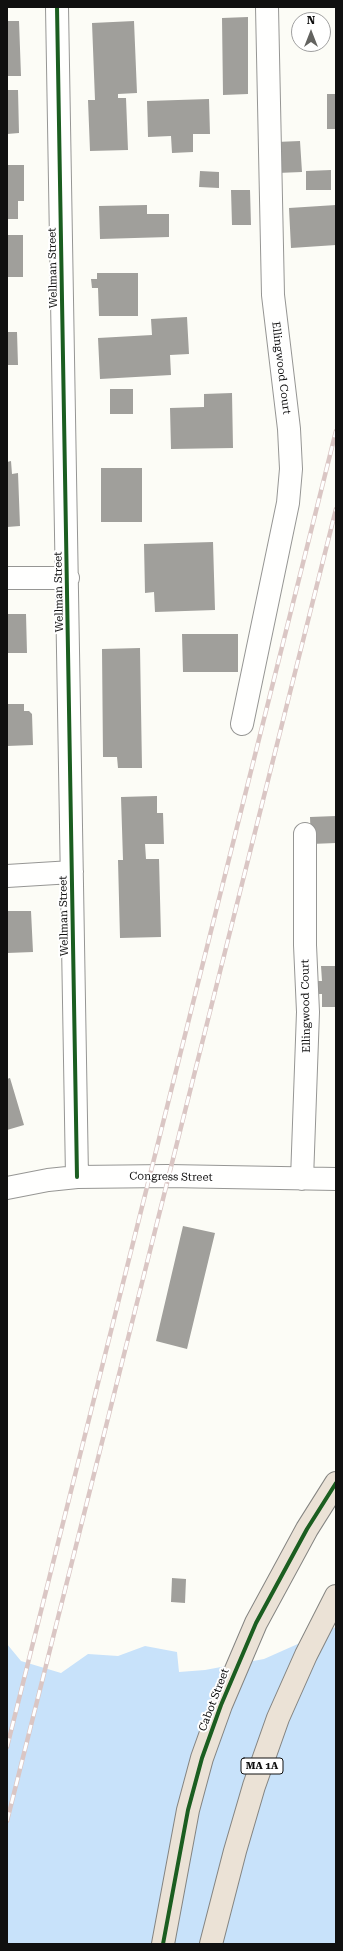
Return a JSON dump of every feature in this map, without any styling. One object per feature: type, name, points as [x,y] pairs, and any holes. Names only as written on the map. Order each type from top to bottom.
[{"type":"highway","name":"Cabot Street","points":[[163,1944],[188,1810],[202,1758],[221,1706],[256,1623],[306,1529],[336,1483]]},
{"type":"highway","name":"MA 1A","points":[[211,1944],[254,1786],[278,1718],[306,1655],[336,1596]]},
{"type":"street","name":"Wellman Street","points":[[58,7],[77,1177]]},
{"type":"street","name":"Ellingwood Court","points":[[242,724],[288,503],[291,469],[289,429],[273,295],[268,7]]},
{"type":"street","points":[[7,578],[68,578]]},
{"type":"street","name":"Ellingwood Court","points":[[302,1178],[308,1012],[305,945],[305,834]]},
{"type":"street","points":[[7,876],[72,872]]},
{"type":"street","name":"Congress Street","points":[[7,1188],[48,1180],[77,1177],[168,1176],[336,1179]]},
{"type":"water","points":[[336,1627],[336,1944],[7,1944],[7,1644],[21,1661],[61,1673],[88,1654],[118,1656],[145,1646],[177,1652],[179,1672],[205,1670],[264,1659]]},
{"type":"building","points":[[248,17],[248,94],[223,95],[222,18]]},
{"type":"building","points":[[7,21],[19,21],[21,76],[7,76]]},
{"type":"building","points":[[134,21],[137,93],[118,94],[118,98],[126,98],[128,150],[90,151],[88,100],[95,100],[92,23]]},
{"type":"building","points":[[7,90],[18,90],[19,133],[7,134]]},
{"type":"building","points":[[327,94],[336,94],[336,129],[327,129]]},
{"type":"building","points":[[209,99],[210,134],[193,134],[193,152],[172,153],[171,136],[148,137],[147,101]]},
{"type":"building","points":[[300,141],[302,172],[277,173],[276,142]]},
{"type":"building","points":[[7,165],[24,165],[24,201],[18,201],[18,219],[7,219]]},
{"type":"building","points":[[331,170],[331,190],[306,190],[306,171]]},
{"type":"building","points":[[200,171],[219,172],[219,188],[199,187]]},
{"type":"building","points":[[231,190],[250,190],[251,225],[232,225]]},
{"type":"building","points":[[147,205],[147,214],[169,214],[169,237],[100,239],[99,206]]},
{"type":"building","points":[[336,205],[336,245],[291,248],[289,208]]},
{"type":"building","points":[[7,235],[23,235],[23,277],[7,277]]},
{"type":"building","points":[[97,273],[138,273],[138,316],[99,316],[98,288],[92,288],[91,279],[97,279]]},
{"type":"building","points":[[187,317],[189,354],[170,355],[171,375],[100,379],[98,338],[152,335],[151,319]]},
{"type":"building","points":[[7,332],[17,332],[18,365],[7,365]]},
{"type":"building","points":[[110,389],[133,389],[133,414],[110,414]]},
{"type":"building","points":[[232,393],[233,448],[171,449],[170,408],[204,407],[204,394]]},
{"type":"building","points":[[11,461],[12,474],[18,473],[20,526],[7,527],[7,462]]},
{"type":"building","points":[[101,468],[142,468],[142,522],[101,522]]},
{"type":"building","points":[[213,542],[215,610],[155,612],[154,592],[145,593],[144,544]]},
{"type":"building","points":[[7,614],[26,614],[27,653],[7,653]]},
{"type":"building","points":[[182,634],[238,634],[238,672],[183,672]]},
{"type":"building","points":[[140,648],[142,768],[118,768],[117,757],[103,757],[102,649]]},
{"type":"building","points":[[7,704],[24,704],[24,711],[29,711],[32,714],[33,745],[7,746]]},
{"type":"building","points":[[157,796],[157,813],[163,813],[164,844],[145,844],[146,859],[159,859],[161,937],[120,938],[118,860],[123,860],[121,797]]},
{"type":"building","points":[[336,816],[336,843],[311,844],[310,817]]},
{"type":"building","points":[[7,911],[31,911],[33,952],[7,953]]},
{"type":"building","points":[[321,966],[336,966],[336,1007],[322,1007],[322,994],[313,994],[313,981],[322,981]]},
{"type":"building","points":[[10,1078],[24,1125],[7,1130],[7,1079]]},
{"type":"building","points":[[183,1226],[215,1233],[187,1349],[156,1341]]},
{"type":"building","points":[[172,1578],[186,1579],[185,1603],[171,1602]]},
{"type":"railway","points":[[7,1747],[336,431]]},
{"type":"railway","points":[[7,1821],[336,509]]},
{"type":"cycle path","points":[[57,7],[77,1177]]},
{"type":"cycle path","points":[[163,1944],[188,1810],[202,1758],[221,1705],[256,1623],[307,1529],[336,1483]]}]
